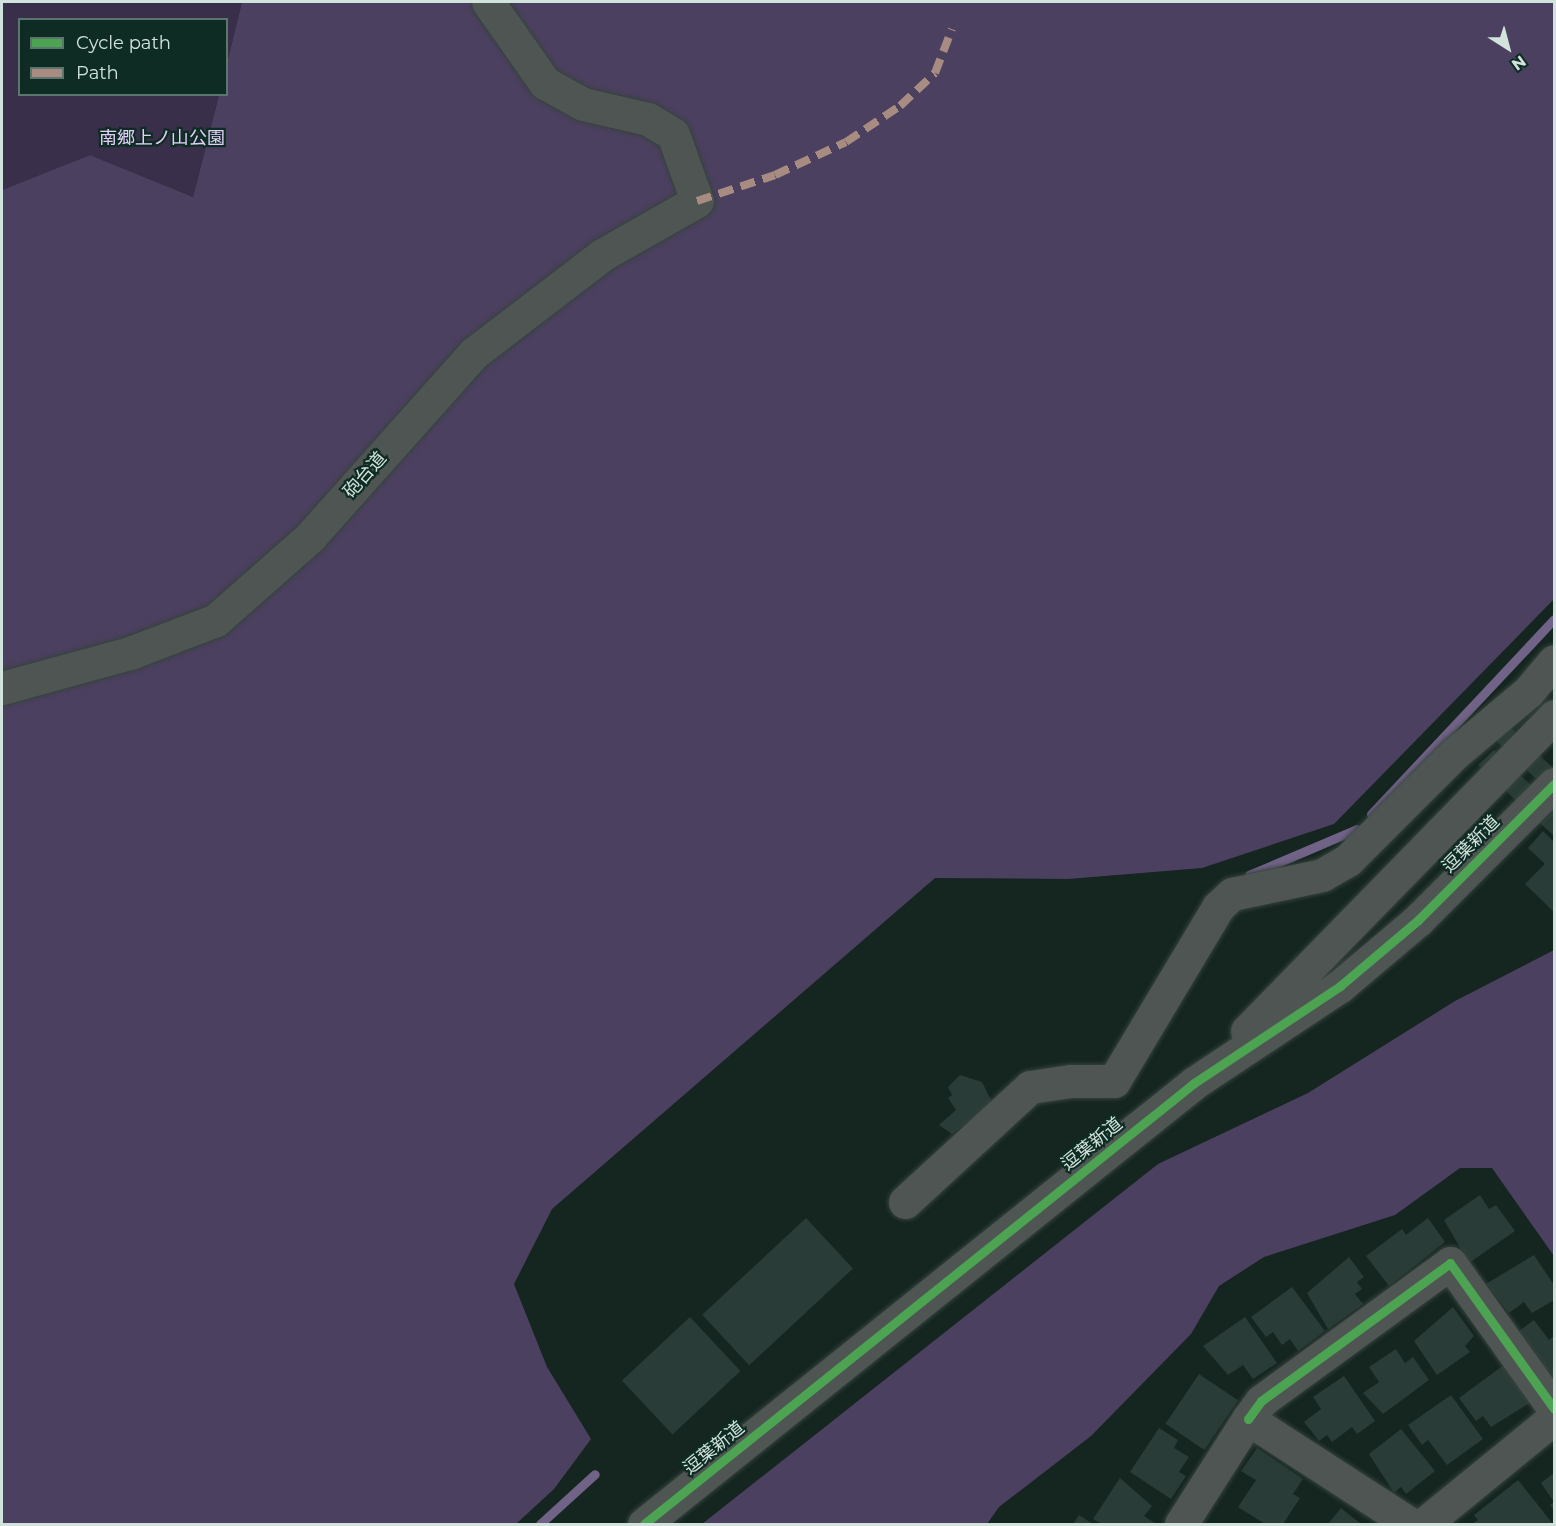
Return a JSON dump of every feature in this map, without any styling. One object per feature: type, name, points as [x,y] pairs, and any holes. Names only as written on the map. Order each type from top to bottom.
[{"type":"street","name":"砲台道","points":[[2,688],[130,653],[216,620],[310,537],[474,353],[602,255],[697,201],[673,134],[648,119],[583,104],[545,83],[488,2]]},
{"type":"street","points":[[905,1202],[1030,1087],[1114,1081],[1218,907],[1232,894],[1322,875],[1347,860],[1454,754],[1528,692],[1554,661]]},
{"type":"street","name":"逗葉新道","points":[[1194,1083],[1383,896],[1554,716]]},
{"type":"street","name":"逗葉新道","points":[[644,1524],[1194,1083],[1340,986],[1418,920],[1554,784]]},
{"type":"street","points":[[1181,1524],[1261,1401],[1450,1263],[1554,1409]]},
{"type":"street","points":[[1424,1524],[1554,1418]]},
{"type":"street","points":[[1248,1419],[1410,1524]]},
{"type":"green space","name":"南郷上ノ山公園","points":[[2,2],[242,2],[228,59],[228,18],[18,18],[18,96],[219,96],[193,197],[90,155],[2,190]]},
{"type":"shaded area","points":[[242,2],[1554,2],[1554,599],[1334,824],[1202,868],[1068,879],[935,878],[552,1209],[514,1284],[547,1367],[591,1439],[554,1489],[516,1524],[2,1524],[2,190],[90,155],[193,197],[219,96],[228,96],[228,59]]},
{"type":"shaded area","points":[[1554,950],[1554,1256],[1492,1168],[1460,1168],[1395,1215],[1264,1257],[1219,1286],[1191,1334],[1091,1436],[999,1507],[987,1524],[702,1524],[1158,1164],[1308,1093],[1455,1001]]},
{"type":"building","points":[[1506,723],[1554,769],[1554,796],[1493,738]]},
{"type":"building","points":[[1494,750],[1554,807],[1554,836],[1478,765]]},
{"type":"building","points":[[1543,831],[1554,842],[1554,912],[1525,884],[1545,864],[1528,848]]},
{"type":"building","points":[[960,1075],[982,1082],[993,1104],[952,1134],[939,1125],[956,1110],[948,1098],[952,1095],[948,1087]]},
{"type":"building","points":[[1480,1195],[1489,1209],[1496,1205],[1515,1231],[1469,1263],[1444,1220]]},
{"type":"building","points":[[806,1218],[853,1268],[749,1365],[702,1315]]},
{"type":"building","points":[[1428,1218],[1445,1242],[1389,1286],[1366,1256],[1402,1229],[1406,1235]]},
{"type":"building","points":[[1534,1255],[1554,1285],[1554,1300],[1532,1313],[1524,1302],[1509,1313],[1486,1284]]},
{"type":"building","points":[[1349,1257],[1364,1277],[1357,1282],[1362,1289],[1355,1294],[1363,1304],[1328,1329],[1307,1293]]},
{"type":"building","points":[[1292,1287],[1325,1331],[1298,1351],[1290,1339],[1282,1345],[1273,1332],[1266,1337],[1251,1317]]},
{"type":"building","points":[[1453,1307],[1474,1336],[1465,1346],[1470,1352],[1437,1375],[1414,1341]]},
{"type":"building","points":[[690,1317],[740,1371],[672,1435],[622,1380]]},
{"type":"building","points":[[1245,1317],[1277,1363],[1253,1379],[1243,1365],[1228,1375],[1203,1346]]},
{"type":"building","points":[[1534,1320],[1549,1340],[1554,1336],[1554,1381],[1519,1331]]},
{"type":"building","points":[[1396,1349],[1405,1363],[1413,1357],[1429,1380],[1383,1414],[1363,1393],[1379,1382],[1369,1367]]},
{"type":"building","points":[[1504,1365],[1531,1402],[1491,1427],[1483,1416],[1476,1421],[1459,1398]]},
{"type":"building","points":[[1199,1374],[1238,1400],[1204,1450],[1165,1424]]},
{"type":"building","points":[[1344,1376],[1375,1421],[1357,1434],[1352,1427],[1332,1442],[1327,1435],[1319,1441],[1304,1422],[1321,1409],[1313,1397]]},
{"type":"building","points":[[1451,1395],[1483,1439],[1447,1465],[1428,1440],[1422,1445],[1408,1425]]},
{"type":"building","points":[[1159,1428],[1178,1440],[1174,1448],[1189,1457],[1179,1472],[1186,1476],[1171,1499],[1130,1472]]},
{"type":"building","points":[[1401,1429],[1435,1471],[1406,1494],[1401,1487],[1394,1493],[1369,1454]]},
{"type":"building","points":[[1257,1448],[1303,1479],[1293,1494],[1300,1498],[1283,1524],[1265,1524],[1238,1507],[1256,1480],[1241,1471]]},
{"type":"building","points":[[1554,1473],[1554,1502],[1541,1483]]},
{"type":"building","points":[[1120,1478],[1152,1506],[1144,1516],[1156,1524],[1102,1524],[1093,1519]]},
{"type":"building","points":[[1518,1480],[1553,1524],[1472,1524],[1478,1520],[1474,1515]]},
{"type":"building","points":[[1341,1508],[1361,1524],[1328,1524]]},
{"type":"building","points":[[1079,1515],[1093,1524],[1073,1524]]},
{"type":"waterway","points":[[1371,814],[1554,619]]},
{"type":"waterway","points":[[1249,875],[1357,829]]},
{"type":"waterway","points":[[540,1524],[595,1474]]},
{"type":"marked path","points":[[697,201],[775,175],[846,142],[900,106],[935,73],[952,29]]},
{"type":"cycle path","points":[[644,1524],[1194,1083],[1340,986],[1418,920],[1554,784]]},
{"type":"cycle path","points":[[1248,1419],[1261,1401],[1450,1263],[1554,1409]]}]
